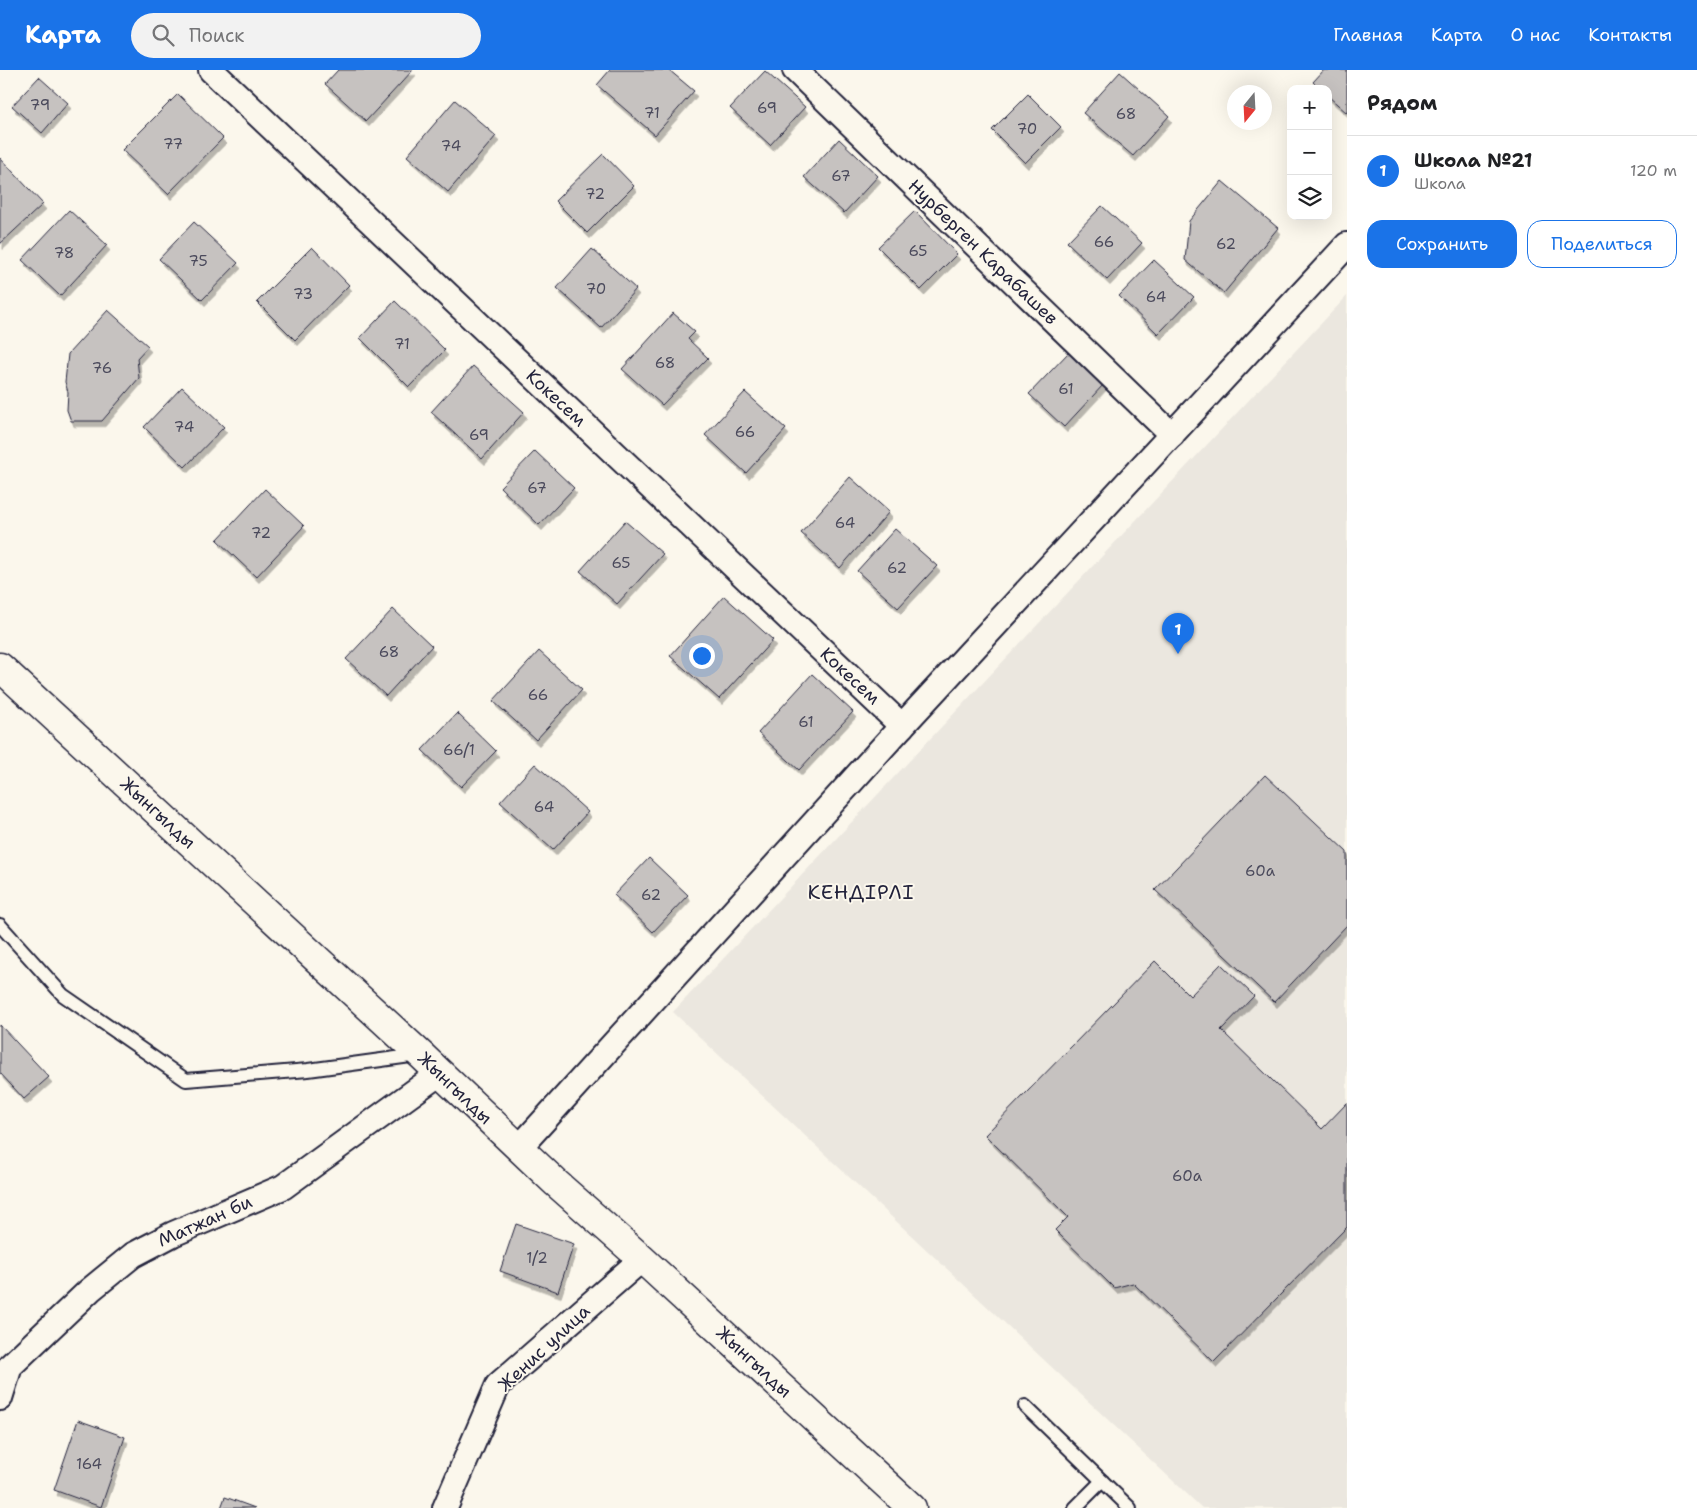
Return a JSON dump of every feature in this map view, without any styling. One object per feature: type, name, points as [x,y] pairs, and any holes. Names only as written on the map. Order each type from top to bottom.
[{"type":"street","name":"Кокесем","points":[[211,70],[902,726]]},
{"type":"street","name":"Нурберген Карабашев","points":[[795,70],[1172,435]]},
{"type":"street","points":[[519,1148],[902,726],[1347,245]]},
{"type":"street","name":"Жынгылды","points":[[0,667],[519,1148],[912,1508]]},
{"type":"street","name":"Матжан би","points":[[0,1398],[5,1367],[90,1290],[133,1255],[173,1234],[283,1187],[430,1064]]},
{"type":"street","name":"Женис улица","points":[[445,1508],[498,1386],[642,1259]]},
{"type":"lane","points":[[0,925],[63,995],[186,1080],[308,1070],[430,1064]]},
{"type":"lane","points":[[1025,1406],[1130,1508]]},
{"type":"lane","points":[[1075,1508],[1102,1481]]},
{"type":"shaded area","points":[[1347,296],[1347,1508],[1202,1508],[673,1012]]},
{"type":"building","points":[[338,70],[413,70],[366,121],[325,84]]},
{"type":"building","points":[[610,70],[669,70],[694,91],[655,135],[597,85]]},
{"type":"building","points":[[1324,70],[1347,70],[1347,113],[1332,100],[1332,85],[1316,85],[1313,82]]},
{"type":"building","points":[[765,71],[805,107],[770,145],[730,108]]},
{"type":"building","points":[[1120,72],[1169,116],[1133,156],[1083,113]]},
{"type":"building","points":[[39,77],[68,103],[42,133],[12,106]]},
{"type":"building","points":[[178,94],[223,138],[168,194],[122,150]]},
{"type":"building","points":[[1028,94],[1061,127],[1025,163],[992,130]]},
{"type":"building","points":[[455,100],[496,136],[448,192],[407,156]]},
{"type":"building","points":[[839,139],[878,176],[844,213],[804,177]]},
{"type":"building","points":[[603,154],[634,186],[587,233],[555,201]]},
{"type":"building","points":[[0,158],[43,204],[0,244]]},
{"type":"building","points":[[1222,181],[1278,228],[1224,293],[1185,260],[1189,221]]},
{"type":"building","points":[[1102,206],[1142,243],[1107,280],[1067,242]]},
{"type":"building","points":[[69,210],[107,245],[60,296],[22,260]]},
{"type":"building","points":[[915,211],[957,254],[921,290],[878,247]]},
{"type":"building","points":[[194,222],[238,263],[202,300],[159,259]]},
{"type":"building","points":[[312,247],[349,285],[295,340],[257,302]]},
{"type":"building","points":[[592,249],[636,289],[601,328],[557,288]]},
{"type":"building","points":[[1154,260],[1194,297],[1158,334],[1119,296]]},
{"type":"building","points":[[395,301],[445,350],[409,387],[360,338]]},
{"type":"building","points":[[108,310],[148,346],[137,358],[139,378],[102,421],[71,421],[67,410],[68,392],[65,382],[68,354]]},
{"type":"building","points":[[673,313],[695,332],[688,339],[708,358],[662,405],[622,369]]},
{"type":"building","points":[[1069,352],[1104,384],[1064,427],[1029,394]]},
{"type":"building","points":[[473,366],[524,412],[482,459],[431,412]]},
{"type":"building","points":[[182,387],[224,427],[185,467],[144,427]]},
{"type":"building","points":[[745,392],[786,429],[746,473],[705,435]]},
{"type":"building","points":[[535,451],[574,488],[539,525],[500,487]]},
{"type":"building","points":[[850,477],[889,512],[840,568],[801,533]]},
{"type":"building","points":[[265,489],[304,526],[256,577],[217,540]]},
{"type":"building","points":[[625,521],[663,554],[617,604],[580,571]]},
{"type":"building","points":[[895,529],[937,566],[898,608],[857,571]]},
{"type":"building","points":[[724,596],[773,640],[719,699],[670,656]]},
{"type":"building","points":[[393,609],[432,646],[386,696],[346,659]]},
{"type":"building","points":[[539,651],[582,690],[536,740],[493,701]]},
{"type":"building","points":[[812,674],[853,712],[799,770],[758,733]]},
{"type":"building","points":[[457,713],[496,751],[461,787],[422,750]]},
{"type":"building","points":[[535,764],[588,812],[553,850],[500,802]]},
{"type":"building","points":[[1265,775],[1347,852],[1347,925],[1274,1002],[1155,890]]},
{"type":"building","points":[[649,858],[688,895],[653,932],[614,895]]},
{"type":"building","points":[[1155,961],[1190,996],[1221,964],[1254,996],[1221,1030],[1322,1129],[1347,1103],[1347,1227],[1214,1362],[1133,1283],[1114,1288],[1055,1230],[1068,1217],[985,1135]]},
{"type":"building","points":[[0,1025],[49,1077],[24,1099],[0,1073]]},
{"type":"building","points":[[516,1224],[574,1244],[558,1292],[500,1271]]},
{"type":"building","points":[[78,1420],[125,1437],[101,1507],[54,1490]]},
{"type":"building","points":[[225,1497],[255,1508],[221,1508]]},
{"type":"place","name":"Школа №21","points":[[1178,654]]},
{"type":"district","name":"КЕНДІРЛІ","points":[[861,892]]}]
